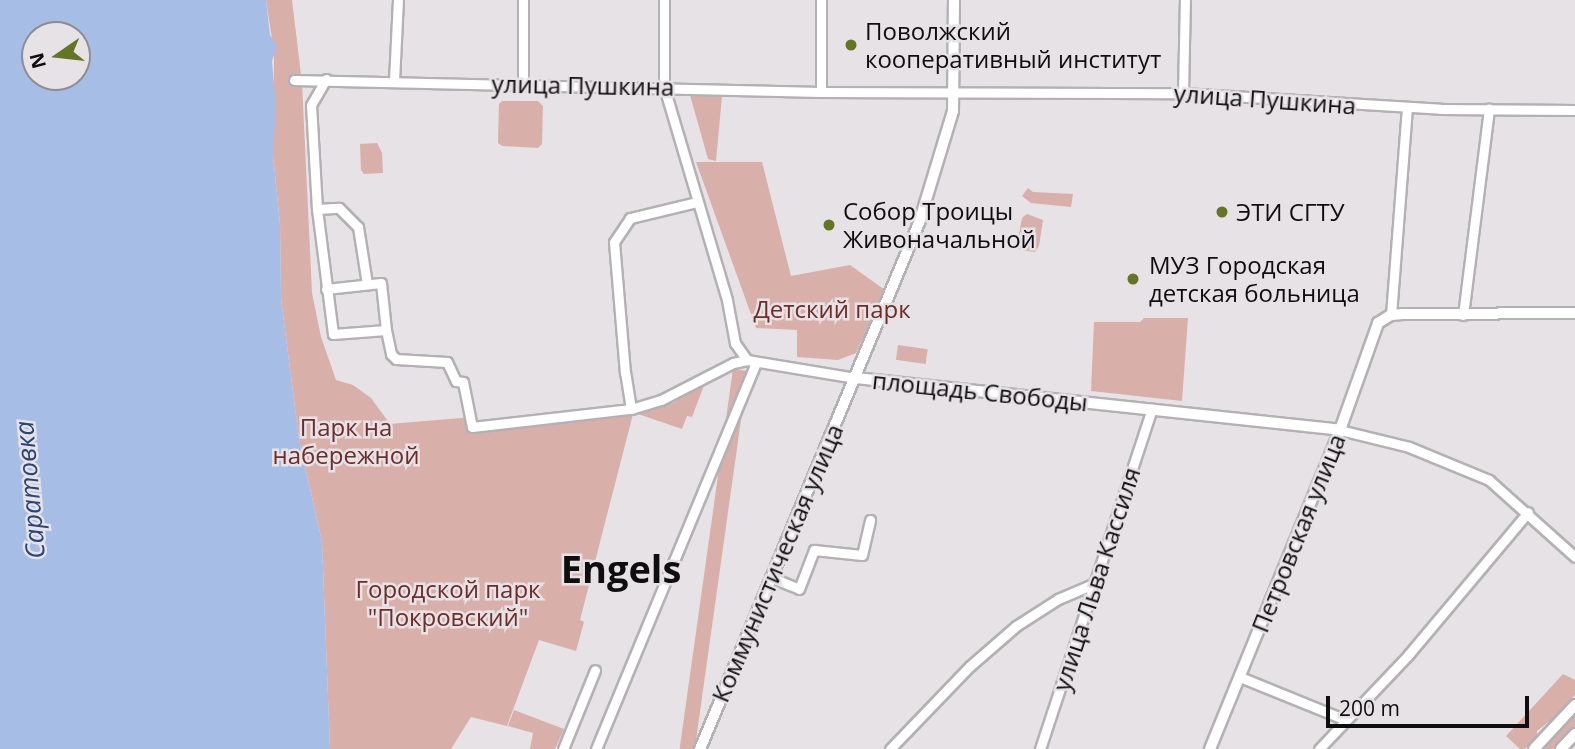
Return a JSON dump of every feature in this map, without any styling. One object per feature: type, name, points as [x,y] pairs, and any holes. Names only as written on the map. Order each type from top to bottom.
[{"type":"main road","name":"Коммунистическая улица","points":[[700,749],[919,223],[953,111],[954,0]]},
{"type":"main road","points":[[1387,316],[1575,313]]},
{"type":"main road","name":"Петровская улица","points":[[1210,749],[1340,430],[1370,340],[1387,316]]},
{"type":"main road","name":"площадь Свободы","points":[[856,377],[1340,430]]},
{"type":"main road","points":[[1534,749],[1575,705]]},
{"type":"main road","points":[[1561,749],[1575,734]]},
{"type":"street","points":[[394,81],[398,0]]},
{"type":"street","points":[[523,0],[523,84]]},
{"type":"street","points":[[596,749],[751,361],[735,343],[727,300],[664,88],[664,0]]},
{"type":"street","points":[[821,0],[821,92]]},
{"type":"street","points":[[1183,93],[1185,0]]},
{"type":"street","points":[[326,79],[311,106],[317,209],[326,289],[332,334],[386,330],[381,283],[326,289]]},
{"type":"street","name":"улица Пушкина","points":[[295,80],[821,92],[954,90],[1183,93],[1407,107],[1575,110]]},
{"type":"street","points":[[1387,316],[1407,107]]},
{"type":"street","points":[[1463,314],[1489,109]]},
{"type":"street","points":[[631,409],[625,373],[614,242],[630,218],[697,202]]},
{"type":"street","points":[[317,209],[339,208],[358,228],[366,284]]},
{"type":"street","name":"площадь Свободы","points":[[386,330],[391,354],[396,359],[447,362],[456,381],[463,382],[472,427],[631,409],[661,400],[733,363],[751,361],[856,377]]},
{"type":"street","name":"улица Льва Кассиля","points":[[1040,749],[1152,410]]},
{"type":"street","points":[[1340,430],[1409,447],[1464,467],[1489,480],[1575,556]]},
{"type":"street","points":[[1319,749],[1409,654],[1528,512]]},
{"type":"street","points":[[770,577],[799,589],[814,550],[862,555],[870,520]]},
{"type":"street","points":[[890,749],[970,667],[1016,626],[1058,599],[1094,584]]},
{"type":"street","points":[[563,749],[595,670]]},
{"type":"street","points":[[1240,677],[1346,720]]},
{"type":"green space","name":"Городской парк \"Покровский\"","points":[[266,0],[292,0],[302,83],[312,293],[321,337],[336,380],[353,385],[371,398],[390,424],[473,417],[475,432],[633,414],[580,620],[584,622],[576,651],[539,640],[507,726],[471,717],[451,749],[330,749],[322,542],[299,439],[281,298],[280,224],[273,155],[274,52]]},
{"type":"green space","points":[[690,95],[722,96],[716,161],[708,159]]},
{"type":"green space","points":[[502,101],[538,101],[543,106],[542,144],[538,148],[502,146],[498,143],[499,104]]},
{"type":"green space","points":[[377,143],[382,153],[383,173],[364,174],[361,170],[360,144]]},
{"type":"green space","name":"Детский парк","points":[[696,162],[762,162],[791,276],[850,265],[885,290],[856,353],[838,360],[797,357],[797,330],[756,328]]},
{"type":"green space","points":[[1028,188],[1033,192],[1073,194],[1071,207],[1031,203],[1022,196]]},
{"type":"green space","points":[[1027,214],[1043,220],[1039,246],[1035,252],[1020,250],[1017,246],[1022,218]]},
{"type":"green space","points":[[1144,318],[1188,318],[1182,401],[1091,391],[1094,322],[1140,322]]},
{"type":"green space","points":[[898,345],[928,349],[926,364],[896,360]]},
{"type":"green space","points":[[733,369],[748,371],[695,749],[680,749]]},
{"type":"green space","points":[[705,383],[692,417],[687,416],[682,429],[635,413],[673,403]]},
{"type":"green space","points":[[1563,674],[1575,680],[1575,695],[1556,716],[1537,731],[1537,736],[1525,749],[1520,749],[1506,736]]},
{"type":"green space","points":[[514,710],[564,729],[555,749],[530,749],[533,733],[508,726]]},
{"type":"green space","points":[[1575,712],[1575,726],[1553,749],[1539,749]]},
{"type":"water","name":"Саратовка","points":[[0,0],[266,0],[270,35],[277,46],[272,61],[276,107],[273,155],[280,224],[281,298],[299,439],[322,542],[330,749],[0,749]]},
{"type":"place","name":"Поволжский кооперативный институт","points":[[851,45]]},
{"type":"place","name":"ЭТИ СГТУ","points":[[1222,212]]},
{"type":"place","name":"Собор Троицы Живоначальной","points":[[829,225]]},
{"type":"place","name":"МУЗ Городская детская больница","points":[[1133,279]]},
{"type":"district","name":"Engels","points":[[621,569]]},
{"type":"park label","name":"Парк на набережной","points":[[346,441]]}]
